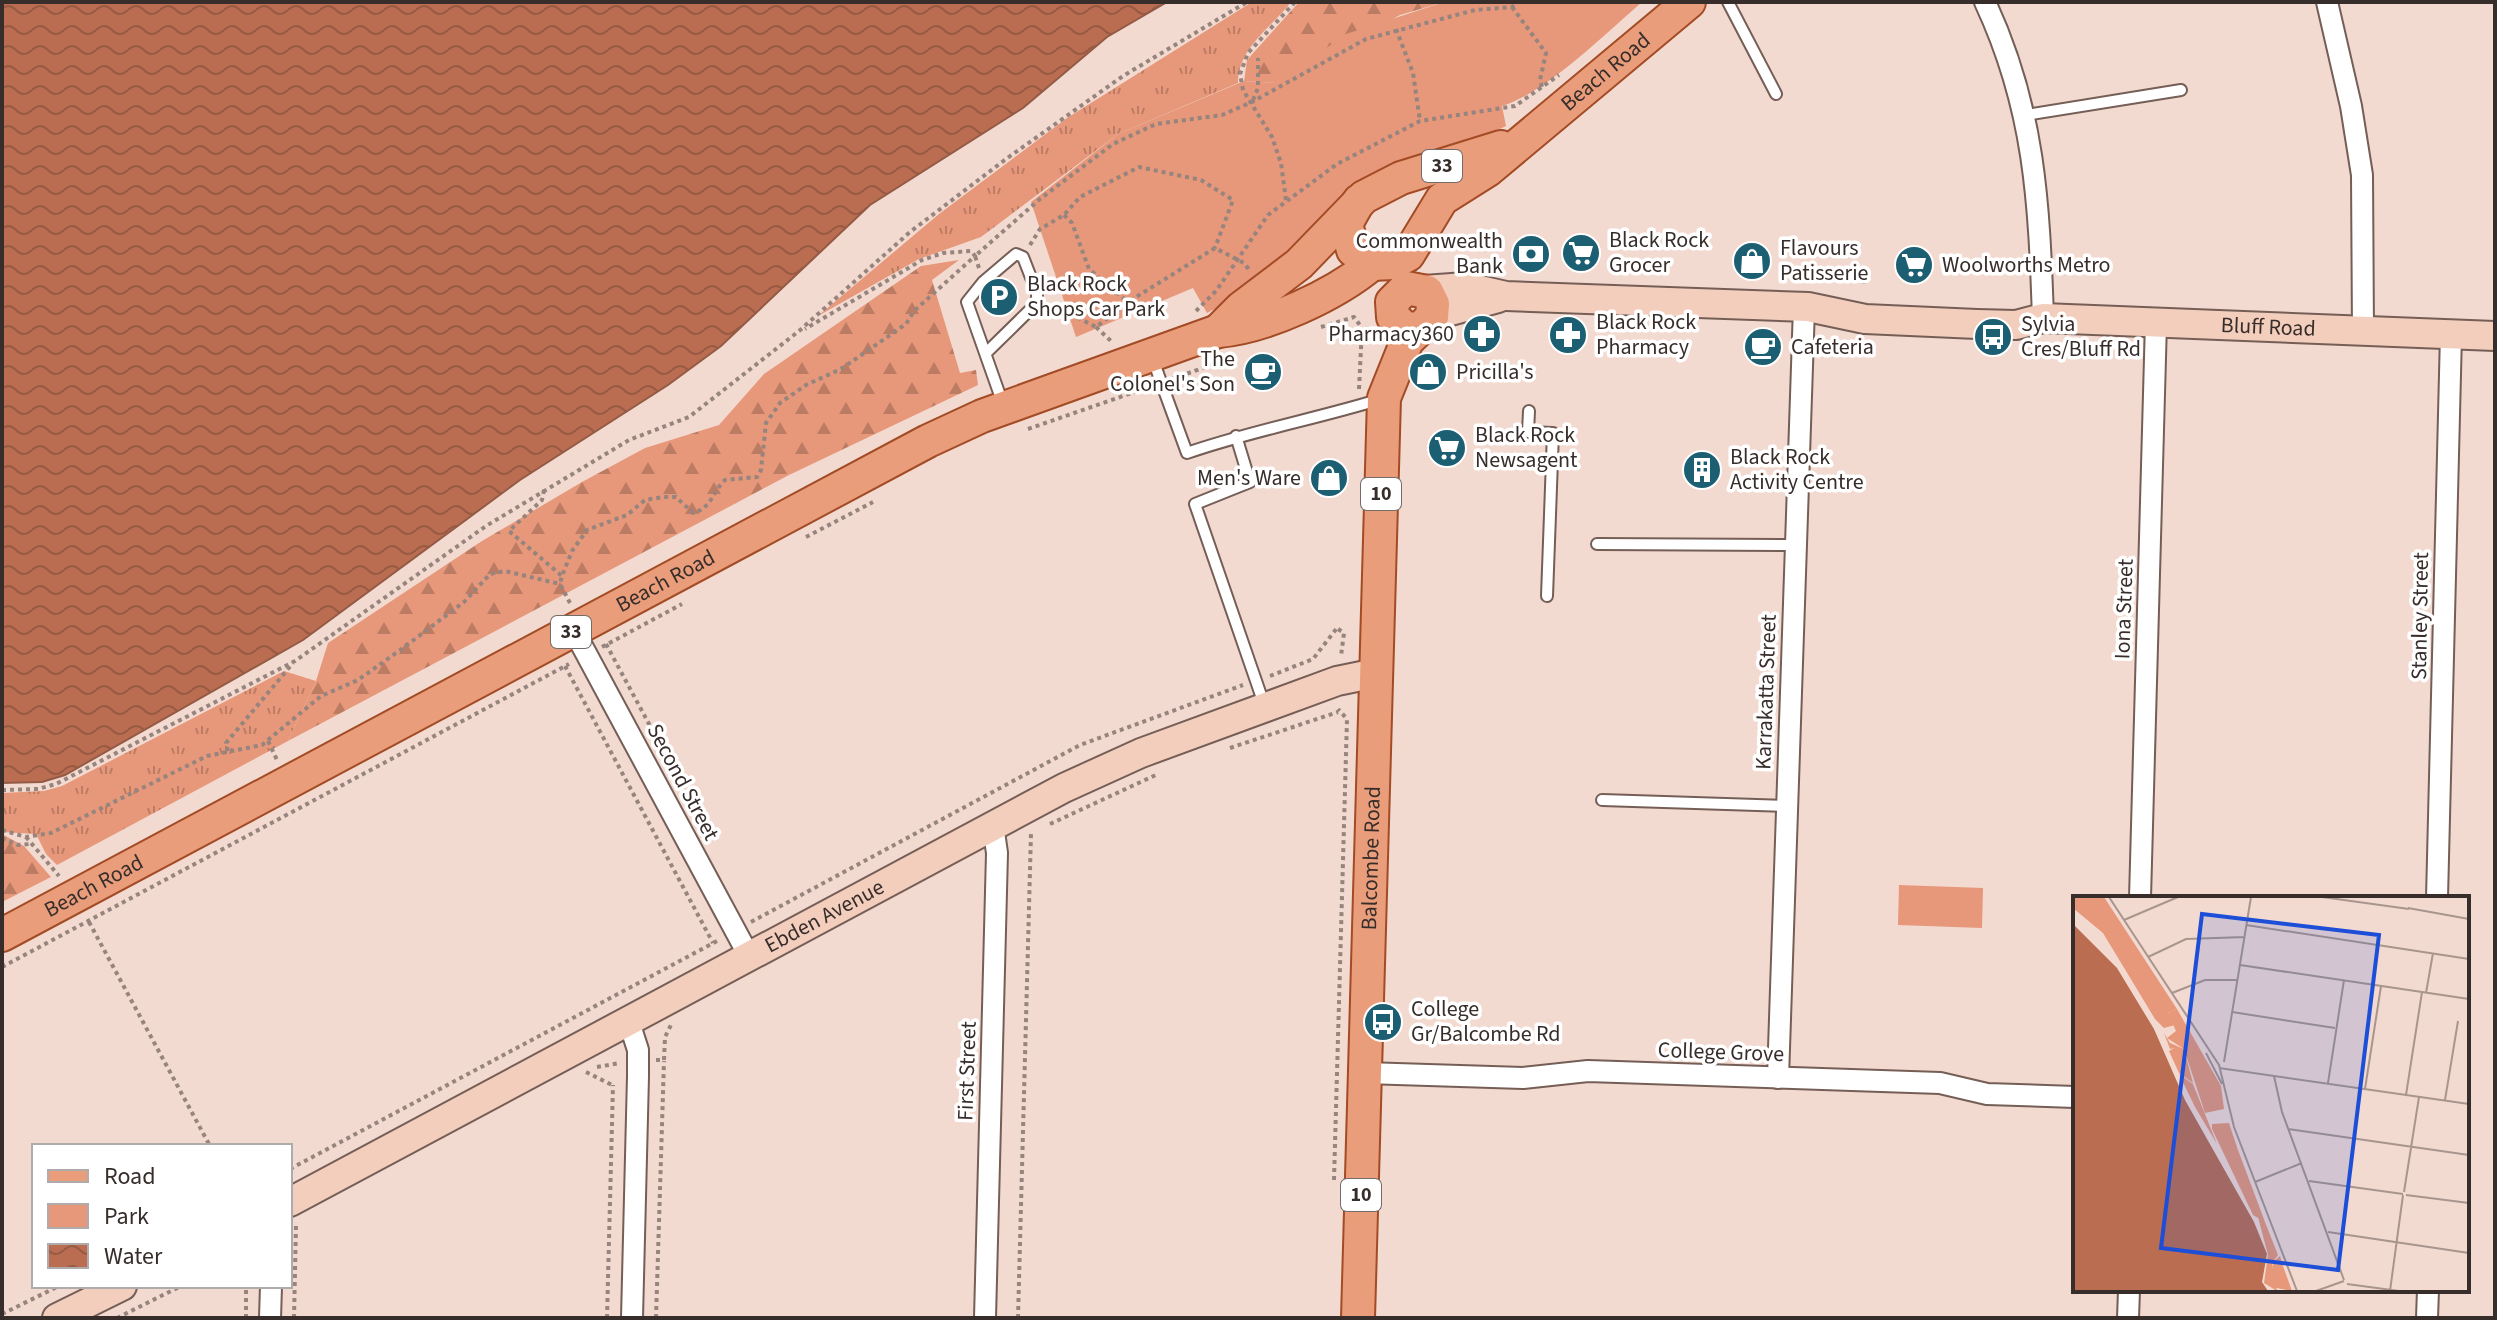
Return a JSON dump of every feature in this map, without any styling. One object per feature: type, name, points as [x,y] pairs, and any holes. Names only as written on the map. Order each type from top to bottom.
[{"type":"main road","name":"Beach Road","points":[[1218,331],[1257,325],[1351,280],[1373,264],[1398,261],[1442,199],[1488,170],[1689,2]]},
{"type":"main road","name":"Beach Road","points":[[2,935],[928,441],[1015,419],[1156,369],[1218,331],[1241,308],[1299,264],[1362,198],[1401,178],[1520,142]]},
{"type":"main road","name":"33","points":[[1362,198],[1386,192],[1407,201],[1417,217],[1417,238]]},
{"type":"main road","points":[[1362,198],[1349,214],[1347,235],[1356,254],[1373,264],[1372,289],[1378,301],[1391,310],[1403,327],[1424,325],[1433,304],[1422,289]]},
{"type":"main road","points":[[1417,238],[1431,263],[1429,277],[1422,289]]},
{"type":"main road","points":[[1391,310],[1400,291],[1422,289]]},
{"type":"main road","name":"Balcombe Road","points":[[1358,1318],[1384,398],[1378,370],[1383,334],[1391,310]]},
{"type":"main road","name":"Balcombe Road","points":[[1384,398],[1404,347],[1424,325]]},
{"type":"street","points":[[1985,2],[2007,53],[2026,115],[2035,174],[2043,318]]},
{"type":"street","points":[[2327,2],[2351,106],[2362,175],[2363,331]]},
{"type":"street","name":"Bluff Road","points":[[1422,289],[1457,287],[1506,296],[1812,308],[1865,319],[1977,324],[2016,325],[2043,318],[2495,336]]},
{"type":"street","name":"Bluff Road","points":[[1424,325],[1460,307],[1506,296]]},
{"type":"street","name":"Karrakatta Street","points":[[1778,1078],[1795,545],[1812,308]]},
{"type":"street","name":"Iona Street","points":[[2140,896],[2156,322]]},
{"type":"street","name":"Stanley Street","points":[[2437,896],[2451,334]]},
{"type":"street","name":"Second Street","points":[[577,630],[749,956]]},
{"type":"street","name":"Ebden Avenue","points":[[299,1215],[629,1022],[749,956],[995,839],[1108,766],[1337,681],[1376,673]]},
{"type":"street","name":"First Street","points":[[985,1318],[995,839]]},
{"type":"street","points":[[629,1022],[638,1068],[632,1318]]},
{"type":"street","name":"College Grove","points":[[1365,1073],[1523,1078],[1588,1071],[1940,1083],[1987,1094],[2073,1097]]},
{"type":"street","points":[[57,1318],[118,1288]]},
{"type":"street","points":[[270,1318],[271,1288]]},
{"type":"street","points":[[2128,1318],[2129,1292]]},
{"type":"street","points":[[2427,1318],[2428,1292]]},
{"type":"lane","points":[[1728,2],[1776,94]]},
{"type":"lane","points":[[2026,115],[2181,90]]},
{"type":"lane","points":[[986,353],[1033,308],[1037,293],[1023,257],[1010,256],[967,302],[986,353],[1015,419]]},
{"type":"lane","points":[[1156,369],[1187,453],[1236,436],[1288,427],[1384,398]]},
{"type":"lane","points":[[1529,411],[1528,432],[1553,433],[1547,596]]},
{"type":"lane","points":[[1236,436],[1250,482],[1195,504],[1265,706]]},
{"type":"lane","points":[[1597,544],[1795,545]]},
{"type":"lane","points":[[1602,800],[1787,806]]},
{"type":"path","points":[[2,790],[38,789],[56,784],[295,661],[486,526],[544,490],[629,440],[689,417],[799,331],[910,232],[1006,159],[1123,76],[1247,2]]},
{"type":"path","points":[[1286,200],[1281,163],[1266,123],[1240,82],[1243,60],[1295,2]]},
{"type":"path","points":[[2,967],[565,666],[577,630],[560,584],[582,535],[594,526],[627,515],[645,500],[676,497],[693,513],[698,512],[710,504],[725,480],[757,477],[761,470],[768,417],[780,403],[806,385],[841,369],[906,324],[914,311],[1040,199],[1113,144],[1156,124],[1222,115],[1252,102],[1332,56],[1396,29],[1475,10],[1512,7],[1518,2]]},
{"type":"path","points":[[1512,7],[1546,53],[1540,80],[1542,87]]},
{"type":"path","points":[[1396,29],[1413,73],[1420,121]]},
{"type":"path","points":[[1252,102],[1258,88],[1258,58]]},
{"type":"path","points":[[1023,257],[1040,229],[1064,215],[1080,197],[1139,167],[1201,180],[1233,200],[1215,248],[1128,302],[1096,327]]},
{"type":"path","points":[[1064,215],[1072,223],[1089,269],[1128,302]]},
{"type":"path","points":[[1215,248],[1236,259]]},
{"type":"path","points":[[799,331],[922,260],[943,253],[971,251],[983,282]]},
{"type":"path","points":[[1864,267],[1864,284]]},
{"type":"path","points":[[1033,308],[1067,312],[1096,327],[1111,341]]},
{"type":"path","points":[[1311,330],[1354,317],[1362,328]]},
{"type":"path","points":[[1015,419],[1156,369],[1243,354]]},
{"type":"path","points":[[544,490],[542,500],[509,531],[562,576]]},
{"type":"path","points":[[793,544],[882,497]]},
{"type":"path","points":[[2,830],[26,837],[51,833],[207,756],[246,751],[268,741],[321,696],[358,680],[459,606],[490,574],[505,571],[560,584]]},
{"type":"path","points":[[606,644],[696,596]]},
{"type":"path","points":[[1337,625],[1344,633],[1337,681],[1338,712]]},
{"type":"path","points":[[577,630],[606,644],[710,838]]},
{"type":"path","points":[[228,751],[226,743],[295,661]]},
{"type":"path","points":[[565,666],[713,943]]},
{"type":"path","points":[[1223,750],[1338,712]]},
{"type":"path","points":[[1334,1193],[1347,719],[1338,712]]},
{"type":"path","points":[[268,741],[277,760]]},
{"type":"path","points":[[995,839],[1031,833],[1170,768]]},
{"type":"path","points":[[1018,1318],[1031,833]]},
{"type":"path","points":[[26,837],[59,876]]},
{"type":"path","points":[[2,838],[18,845],[30,844]]},
{"type":"path","points":[[747,907],[754,920]]},
{"type":"path","points":[[89,922],[209,1144]]},
{"type":"path","points":[[656,1318],[665,1037],[671,1025],[684,1018]]},
{"type":"path","points":[[613,1085],[638,1068],[664,1060]]},
{"type":"path","points":[[580,1075],[599,1065],[638,1068]]},
{"type":"path","points":[[586,1072],[613,1085]]},
{"type":"path","points":[[607,1318],[613,1085]]},
{"type":"path","points":[[294,1318],[299,1215]]},
{"type":"path","points":[[2,1314],[55,1288]]},
{"type":"path","points":[[117,1318],[177,1288]]},
{"type":"path","points":[[246,1288],[246,1318]]},
{"type":"green space","points":[[1252,2],[1291,2],[1249,49],[1239,71],[1238,83],[1118,134],[981,237],[919,259],[818,316],[939,214],[1067,118]]},
{"type":"green space","points":[[1299,2],[1444,2],[1400,15],[1277,83],[1244,81],[1247,60]]},
{"type":"green space","points":[[1444,2],[1642,2],[1557,75],[1502,106],[1506,126],[1469,144],[1355,185],[1248,291],[1207,313],[1193,288],[1076,337],[1031,202],[1118,134],[1244,81],[1277,83],[1346,34]]},
{"type":"green space","points":[[959,260],[932,280],[960,373],[976,370],[978,385],[789,475],[288,741],[316,681],[328,643],[482,541],[582,482],[645,448],[719,425],[764,374],[921,266]]},
{"type":"green space","points":[[284,671],[316,681],[288,741],[57,865],[46,854],[36,834],[2,832],[2,793],[44,791],[62,786]]},
{"type":"green space","points":[[2,834],[24,846],[51,877],[2,902]]},
{"type":"green space","points":[[1899,885],[1983,888],[1982,928],[1898,925]]},
{"type":"water","points":[[2,2],[1167,2],[1107,37],[1023,108],[870,205],[721,346],[668,385],[520,480],[303,640],[65,775],[42,782],[2,783]]},
{"type":"place","name":"Black Rock Grocer","points":[[1581,253]]},
{"type":"place","name":"Commonwealth Bank","points":[[1531,254]]},
{"type":"place","name":"Flavours Patisserie","points":[[1752,261]]},
{"type":"place","name":"Woolworths Metro","points":[[1914,265]]},
{"type":"place","name":"Black Rock Shops Car Park","points":[[999,297]]},
{"type":"place","name":"Pharmacy360","points":[[1482,334]]},
{"type":"place","name":"Black Rock Pharmacy","points":[[1568,335]]},
{"type":"place","name":"Sylvia Cres/Bluff Rd","points":[[1993,337]]},
{"type":"place","name":"Cafeteria","points":[[1763,347]]},
{"type":"place","name":"The Colonel's Son","points":[[1263,372]]},
{"type":"place","name":"Pricilla's","points":[[1428,372]]},
{"type":"place","name":"Black Rock Newsagent","points":[[1447,448]]},
{"type":"place","name":"Black Rock Activity Centre","points":[[1702,470]]},
{"type":"place","name":"Men's Ware","points":[[1329,478]]},
{"type":"place","name":"College Gr/Balcombe Rd","points":[[1383,1022]]}]
